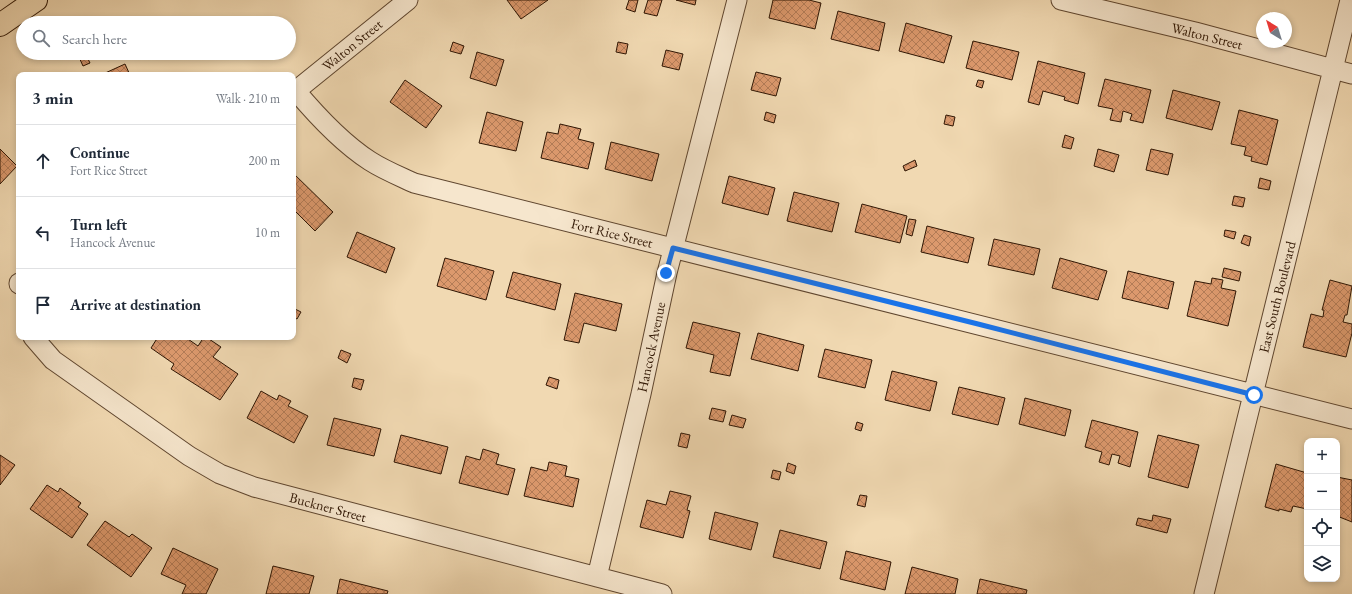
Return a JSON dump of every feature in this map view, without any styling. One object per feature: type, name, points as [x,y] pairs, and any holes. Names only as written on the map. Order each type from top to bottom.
[{"type":"highway","points":[[0,25],[36,0]]},
{"type":"street","name":"Walton Street","points":[[296,91],[408,0]]},
{"type":"street","name":"Hancock Avenue","points":[[597,577],[641,394],[673,248],[737,0]]},
{"type":"street","name":"Walton Street","points":[[1062,0],[1194,32],[1352,74]]},
{"type":"street","name":"East South Boulevard","points":[[1204,594],[1350,0]]},
{"type":"street","name":"Fort Rice Street","points":[[296,93],[345,142],[370,161],[397,176],[414,183],[1352,419]]},
{"type":"street","name":"Buckner Street","points":[[35,340],[52,360],[189,456],[220,474],[254,487],[662,594]]},
{"type":"building","points":[[507,0],[548,0],[521,19]]},
{"type":"building","points":[[629,0],[638,0],[635,12],[626,9]]},
{"type":"building","points":[[648,0],[662,0],[657,16],[644,13]]},
{"type":"building","points":[[676,0],[696,0],[695,5]]},
{"type":"building","points":[[773,0],[809,0],[821,3],[815,29],[769,18]]},
{"type":"building","points":[[838,11],[885,23],[879,51],[831,39]]},
{"type":"building","points":[[906,23],[952,36],[944,63],[899,51]]},
{"type":"building","points":[[973,41],[1019,52],[1012,80],[966,68]]},
{"type":"building","points":[[453,42],[464,46],[461,54],[450,51]]},
{"type":"building","points":[[618,42],[628,44],[626,54],[616,52]]},
{"type":"building","points":[[666,50],[683,54],[679,70],[662,66]]},
{"type":"building","points":[[477,52],[504,60],[496,86],[470,78]]},
{"type":"building","points":[[80,60],[88,60],[90,63],[83,66]]},
{"type":"building","points":[[1038,61],[1085,73],[1078,104],[1064,100],[1065,97],[1043,91],[1039,105],[1028,102]]},
{"type":"building","points":[[125,64],[129,72],[107,72]]},
{"type":"building","points":[[756,72],[781,78],[776,96],[751,90]]},
{"type":"building","points":[[1105,79],[1151,90],[1143,123],[1130,120],[1132,114],[1123,111],[1121,122],[1110,120],[1113,109],[1098,106]]},
{"type":"building","points":[[405,80],[442,106],[426,128],[390,102]]},
{"type":"building","points":[[978,80],[984,81],[982,88],[976,86]]},
{"type":"building","points":[[1173,90],[1220,102],[1212,130],[1166,118]]},
{"type":"building","points":[[1239,110],[1278,120],[1267,165],[1251,161],[1252,157],[1244,155],[1246,147],[1231,144]]},
{"type":"building","points":[[487,112],[523,122],[516,151],[479,143]]},
{"type":"building","points":[[766,112],[776,115],[774,123],[764,120]]},
{"type":"building","points":[[946,115],[955,117],[953,126],[944,124]]},
{"type":"building","points":[[560,124],[581,129],[578,139],[594,143],[588,169],[541,158],[547,132],[558,134]]},
{"type":"building","points":[[1065,135],[1074,138],[1071,149],[1062,147]]},
{"type":"building","points":[[611,142],[659,154],[652,181],[605,169]]},
{"type":"building","points":[[0,149],[16,165],[16,167],[0,184]]},
{"type":"building","points":[[1098,149],[1119,155],[1114,172],[1094,166]]},
{"type":"building","points":[[1151,149],[1173,154],[1168,175],[1146,170]]},
{"type":"building","points":[[915,160],[917,166],[905,171],[903,166]]},
{"type":"building","points":[[296,176],[333,212],[315,231],[296,212]]},
{"type":"building","points":[[729,176],[775,188],[768,215],[722,203]]},
{"type":"building","points":[[1260,178],[1271,181],[1269,190],[1258,188]]},
{"type":"building","points":[[794,192],[839,203],[832,232],[787,221]]},
{"type":"building","points":[[1234,196],[1245,198],[1243,207],[1232,205]]},
{"type":"building","points":[[862,204],[907,216],[900,243],[855,232]]},
{"type":"building","points":[[909,219],[916,220],[912,236],[906,234]]},
{"type":"building","points":[[927,226],[974,238],[968,263],[921,252]]},
{"type":"building","points":[[1225,230],[1236,232],[1234,239],[1224,236]]},
{"type":"building","points":[[357,232],[395,248],[386,273],[347,257]]},
{"type":"building","points":[[1244,235],[1251,237],[1249,246],[1241,243]]},
{"type":"building","points":[[994,239],[1040,249],[1034,275],[988,265]]},
{"type":"building","points":[[445,258],[494,271],[486,300],[437,286]]},
{"type":"building","points":[[1060,258],[1107,271],[1098,300],[1052,288]]},
{"type":"building","points":[[1224,268],[1241,272],[1239,281],[1222,277]]},
{"type":"building","points":[[1128,271],[1174,282],[1168,309],[1122,298]]},
{"type":"building","points":[[513,272],[561,284],[555,310],[506,297]]},
{"type":"building","points":[[1212,278],[1223,280],[1221,288],[1236,291],[1228,326],[1187,316],[1195,281],[1211,284]]},
{"type":"building","points":[[1330,280],[1352,286],[1347,315],[1345,315],[1343,322],[1352,324],[1352,333],[1346,357],[1303,347],[1311,314],[1323,317],[1324,310],[1322,310]]},
{"type":"building","points":[[575,293],[622,304],[616,331],[584,323],[579,343],[564,340]]},
{"type":"building","points":[[296,310],[301,312],[296,318]]},
{"type":"building","points":[[693,322],[740,333],[730,376],[710,372],[714,355],[686,348]]},
{"type":"building","points":[[758,333],[804,345],[798,371],[751,359]]},
{"type":"building","points":[[156,340],[189,340],[198,346],[202,340],[210,340],[221,347],[213,357],[238,374],[220,400],[171,369],[174,364],[151,348]]},
{"type":"building","points":[[825,349],[872,360],[865,388],[818,377]]},
{"type":"building","points":[[341,350],[351,354],[347,363],[338,358]]},
{"type":"building","points":[[892,371],[937,382],[930,411],[885,400]]},
{"type":"building","points":[[549,377],[559,380],[557,389],[546,385]]},
{"type":"building","points":[[354,378],[364,380],[361,390],[352,387]]},
{"type":"building","points":[[959,387],[1005,398],[998,425],[952,414]]},
{"type":"building","points":[[261,391],[277,400],[279,395],[291,401],[288,406],[308,416],[294,443],[247,418]]},
{"type":"building","points":[[1025,398],[1071,410],[1065,436],[1019,424]]},
{"type":"building","points":[[712,408],[726,411],[723,422],[709,419]]},
{"type":"building","points":[[732,415],[746,419],[743,428],[729,425]]},
{"type":"building","points":[[334,418],[381,429],[374,456],[327,445]]},
{"type":"building","points":[[1092,420],[1138,432],[1130,467],[1118,463],[1120,456],[1112,454],[1109,465],[1099,462],[1102,452],[1085,447]]},
{"type":"building","points":[[857,422],[863,424],[861,431],[855,429]]},
{"type":"building","points":[[681,433],[690,435],[687,448],[678,446]]},
{"type":"building","points":[[401,435],[448,447],[441,474],[394,462]]},
{"type":"building","points":[[1158,435],[1199,445],[1188,488],[1148,477]]},
{"type":"building","points":[[483,449],[499,454],[496,464],[515,469],[508,495],[459,483],[466,456],[480,460]]},
{"type":"building","points":[[0,455],[15,465],[0,485]]},
{"type":"building","points":[[549,462],[567,466],[565,476],[579,479],[573,507],[524,496],[531,467],[547,471]]},
{"type":"building","points":[[788,463],[796,466],[794,474],[786,471]]},
{"type":"building","points":[[1276,464],[1304,472],[1304,508],[1293,506],[1291,512],[1279,509],[1279,511],[1265,507]]},
{"type":"building","points":[[773,470],[781,472],[779,480],[771,478]]},
{"type":"building","points":[[1340,478],[1352,480],[1352,522],[1340,517]]},
{"type":"building","points":[[47,485],[58,492],[60,488],[81,503],[78,507],[88,514],[72,538],[30,509]]},
{"type":"building","points":[[670,491],[691,496],[687,510],[690,511],[683,538],[640,527],[647,500],[666,505]]},
{"type":"building","points":[[860,495],[867,496],[865,507],[857,505]]},
{"type":"building","points":[[715,512],[758,523],[751,550],[709,539]]},
{"type":"building","points":[[1153,515],[1171,519],[1167,533],[1136,525],[1138,518],[1152,521]]},
{"type":"building","points":[[105,521],[129,537],[132,534],[152,548],[131,577],[87,545]]},
{"type":"building","points":[[780,530],[827,542],[820,569],[773,557]]},
{"type":"building","points":[[173,548],[218,569],[206,594],[182,594],[186,585],[161,574]]},
{"type":"building","points":[[846,551],[891,562],[885,590],[840,579]]},
{"type":"building","points":[[273,566],[314,576],[309,594],[266,594]]},
{"type":"building","points":[[912,567],[958,579],[955,594],[905,594]]},
{"type":"building","points":[[340,579],[388,591],[387,594],[337,594]]},
{"type":"building","points":[[980,579],[1027,590],[1026,594],[977,594]]},
{"type":"route","points":[[666,273],[673,248],[1254,395]]}]
